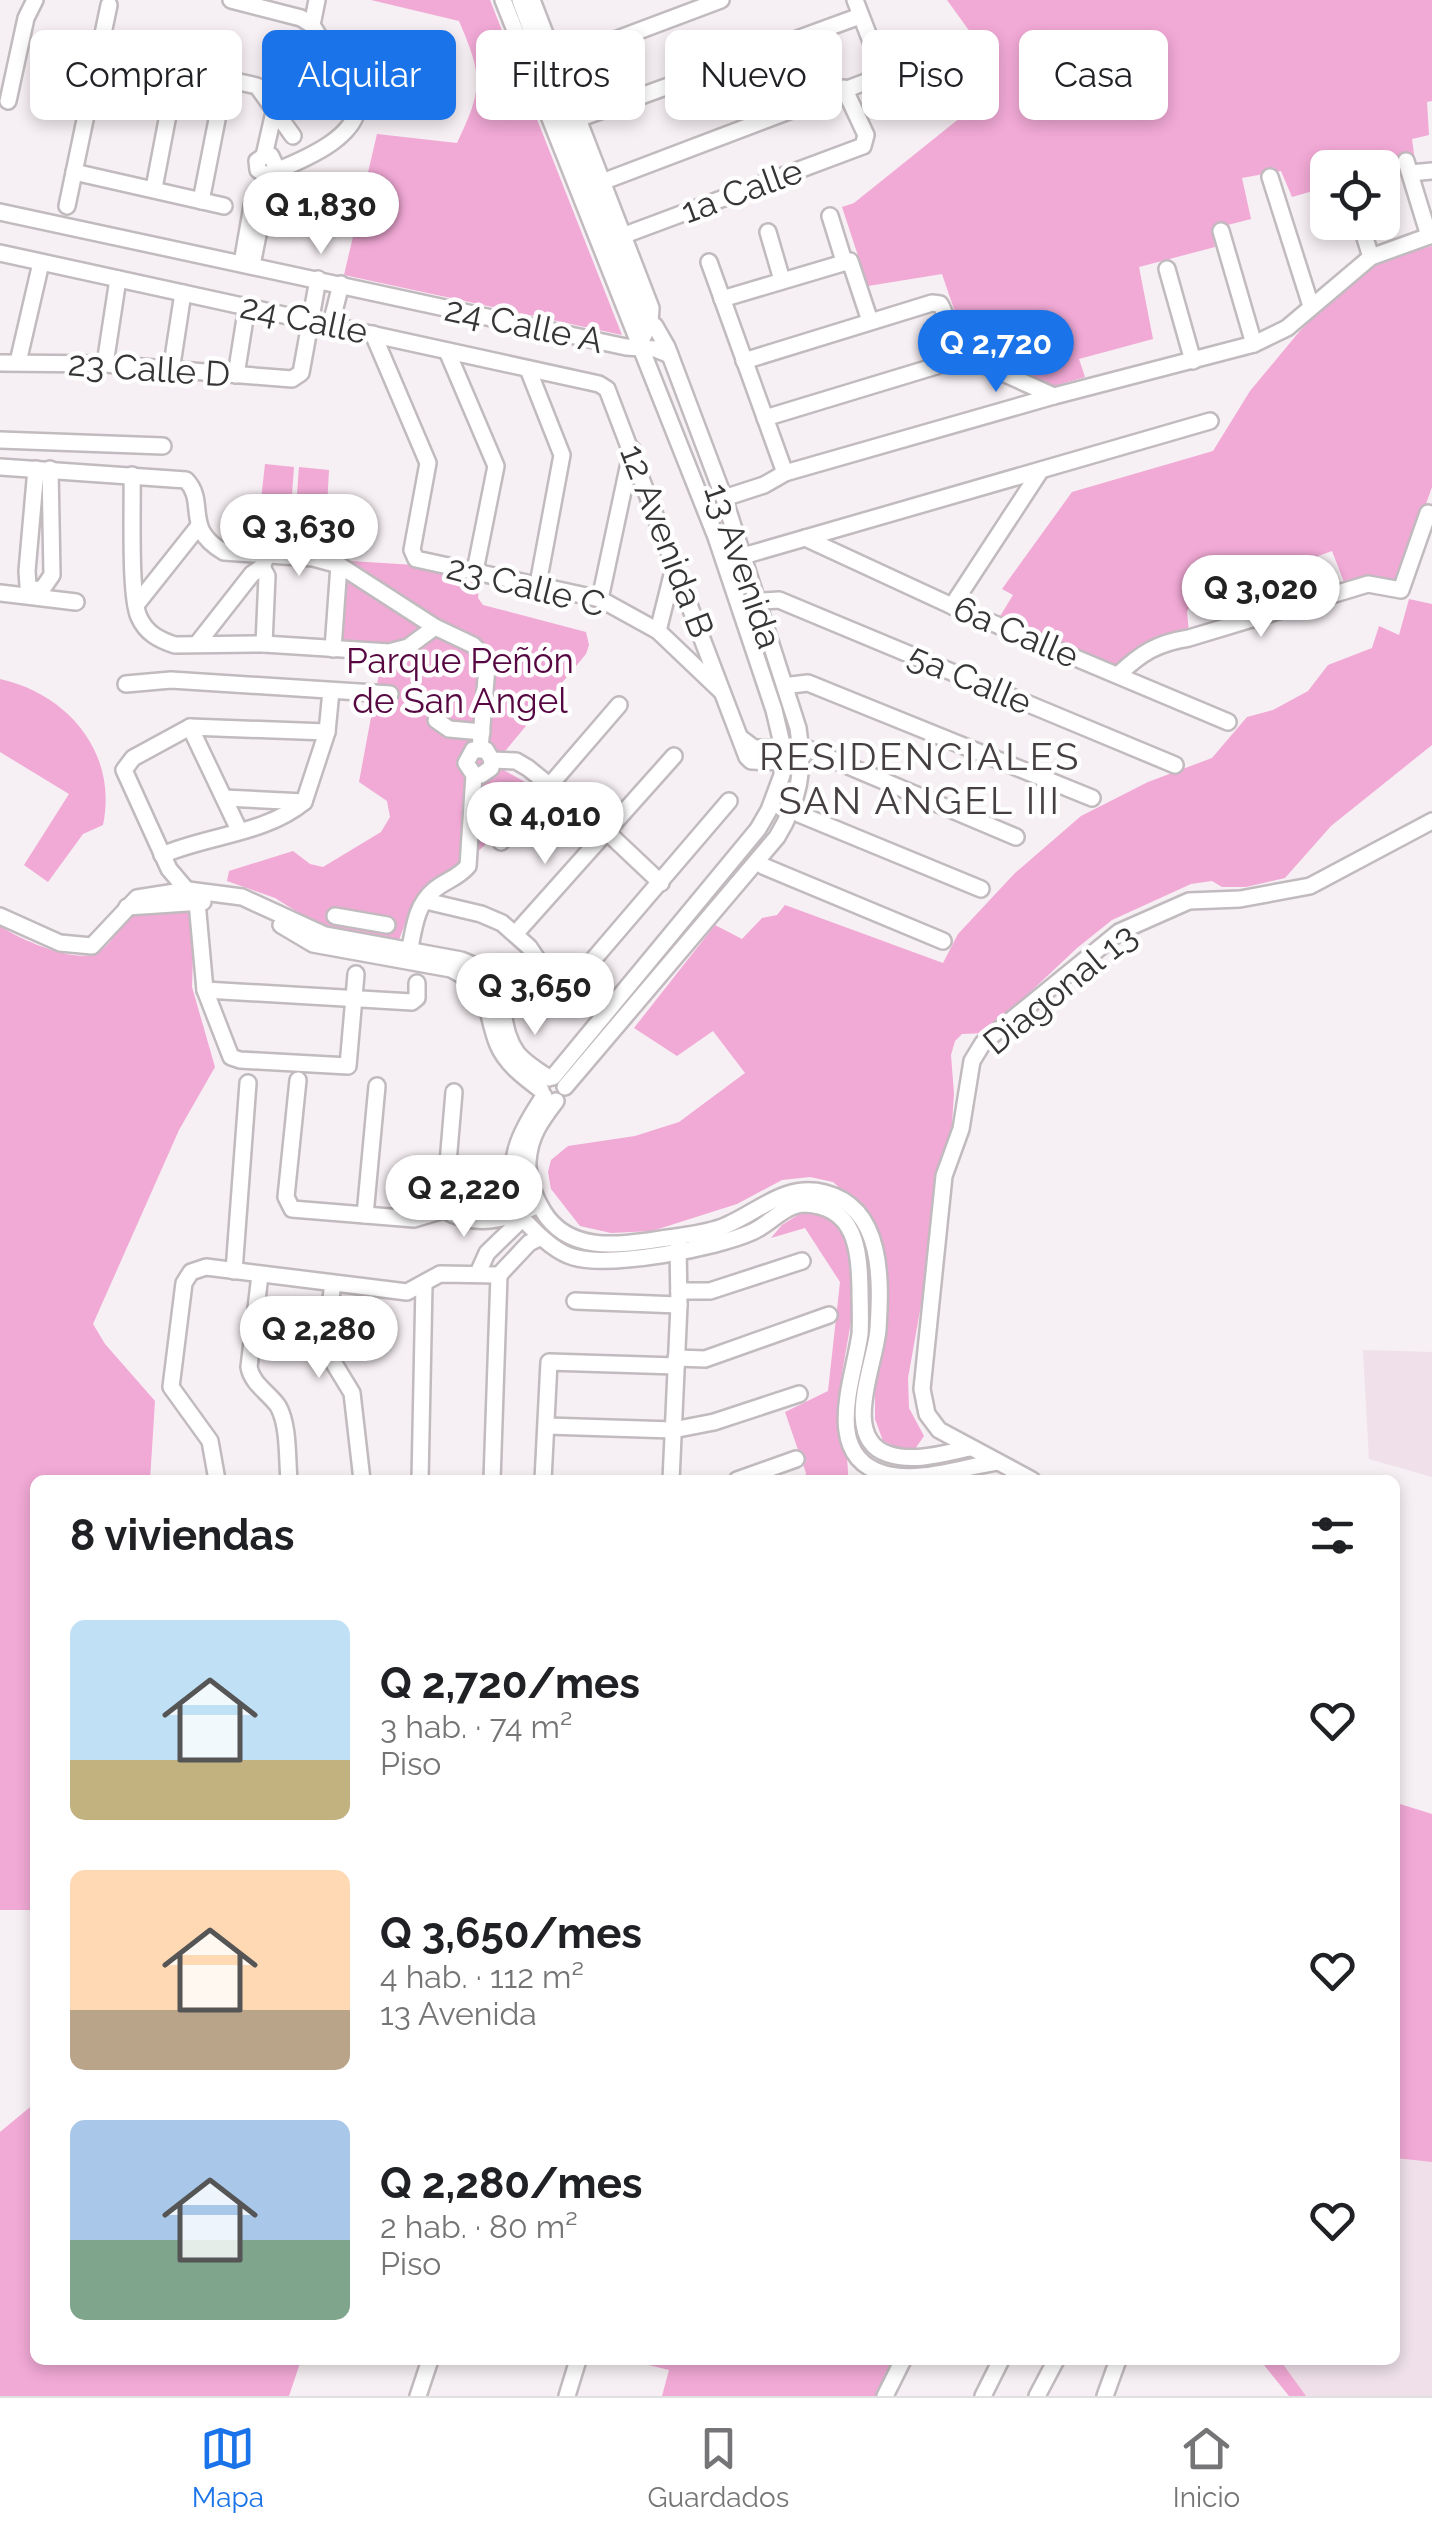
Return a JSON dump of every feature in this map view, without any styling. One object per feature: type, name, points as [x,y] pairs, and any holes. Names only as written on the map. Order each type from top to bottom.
[{"type":"street","points":[[8,101],[26,18],[35,0]]},
{"type":"street","points":[[312,25],[317,0]]},
{"type":"street","name":"13 Avenida","points":[[503,0],[716,537],[753,604],[798,728],[802,769],[793,810],[777,836],[712,915],[551,1088]]},
{"type":"street","name":"13 Avenida","points":[[520,0],[639,316],[660,332],[736,536],[783,755],[778,790],[758,828],[551,1088],[519,1172],[520,1217]]},
{"type":"street","points":[[534,0],[545,30]]},
{"type":"street","points":[[641,30],[721,0]]},
{"type":"street","points":[[239,1],[301,18],[312,25],[358,102],[354,122],[314,154],[288,167],[267,168]]},
{"type":"street","points":[[104,30],[109,6]]},
{"type":"street","points":[[645,92],[858,8]]},
{"type":"street","points":[[602,182],[862,82]]},
{"type":"street","name":"1a Calle","points":[[622,236],[862,146],[866,136],[844,88]]},
{"type":"street","points":[[67,206],[85,120]]},
{"type":"street","points":[[154,188],[167,120]]},
{"type":"street","points":[[201,200],[217,120]]},
{"type":"street","points":[[247,264],[273,120]]},
{"type":"street","points":[[280,120],[293,136]]},
{"type":"street","points":[[578,120],[651,308],[650,324],[638,346]]},
{"type":"street","points":[[693,480],[718,486],[764,485],[779,476],[1054,396],[1254,344],[1287,328],[1371,257],[1430,236],[1409,167],[1432,171]]},
{"type":"street","points":[[74,172],[224,206]]},
{"type":"street","points":[[1270,177],[1311,306]]},
{"type":"street","name":"24 Calle A","points":[[0,212],[670,355]]},
{"type":"street","points":[[830,216],[844,261],[853,266],[870,321]]},
{"type":"street","points":[[1220,231],[1254,344]]},
{"type":"street","points":[[768,232],[782,280]]},
{"type":"street","points":[[1366,240],[1371,257]]},
{"type":"street","name":"24 Calle","points":[[0,254],[309,319],[607,389]]},
{"type":"street","points":[[722,299],[844,261]]},
{"type":"street","points":[[18,362],[42,262]]},
{"type":"street","points":[[709,262],[765,418],[779,476]]},
{"type":"street","points":[[1167,270],[1193,361]]},
{"type":"street","points":[[309,319],[318,279]]},
{"type":"street","points":[[105,364],[118,280]]},
{"type":"street","points":[[331,324],[341,284]]},
{"type":"street","points":[[171,371],[183,293]]},
{"type":"street","points":[[744,360],[932,303],[940,304],[954,348],[1054,396]]},
{"type":"street","points":[[236,375],[247,306]]},
{"type":"street","name":"23 Calle D","points":[[0,363],[105,364],[298,377],[309,319]]},
{"type":"street","name":"23 Calle C","points":[[373,334],[428,464],[412,550],[416,559],[600,599],[658,631],[724,694]]},
{"type":"street","points":[[448,351],[496,466],[476,571]]},
{"type":"street","points":[[765,418],[966,357]]},
{"type":"street","points":[[528,369],[562,456],[538,584]]},
{"type":"street","name":"12 Avenida B","points":[[607,389],[742,739],[754,748],[783,755]]},
{"type":"street","points":[[750,554],[1210,421]]},
{"type":"street","points":[[0,440],[163,446]]},
{"type":"street","points":[[84,472],[86,443]]},
{"type":"street","points":[[600,599],[632,449]]},
{"type":"street","points":[[0,468],[186,480],[194,495],[198,527],[212,545],[224,552],[265,561],[314,558],[340,565],[483,654],[487,667],[478,862],[472,875],[438,898],[426,900],[416,914],[408,956]]},
{"type":"street","points":[[43,469],[52,575],[42,588],[34,590],[28,586],[27,571],[43,469]]},
{"type":"street","points":[[952,606],[1041,470]]},
{"type":"street","points":[[132,474],[136,605],[139,618],[153,636],[175,644],[400,650],[435,627]]},
{"type":"street","points":[[1118,675],[1146,650],[1162,642],[1189,638],[1368,584],[1401,590],[1428,513]]},
{"type":"street","points":[[136,605],[198,527]]},
{"type":"street","points":[[712,915],[729,906],[799,814],[808,749],[791,684],[753,604],[750,554],[736,536],[722,532],[716,537]]},
{"type":"street","name":"6a Calle","points":[[806,538],[952,606],[1228,722]]},
{"type":"street","points":[[197,644],[265,561]]},
{"type":"street","points":[[264,644],[265,561]]},
{"type":"street","points":[[658,631],[675,563]]},
{"type":"street","points":[[333,648],[340,565]]},
{"type":"street","points":[[0,593],[76,602]]},
{"type":"street","name":"5a Calle","points":[[753,604],[779,600],[1176,764]]},
{"type":"street","points":[[126,684],[171,680],[390,694]]},
{"type":"street","points":[[791,684],[808,683],[1092,798]]},
{"type":"street","points":[[162,855],[187,844],[268,823],[304,802],[327,732],[331,691]]},
{"type":"street","points":[[501,842],[619,705]]},
{"type":"street","points":[[436,720],[483,760],[513,768],[548,789],[659,886]]},
{"type":"street","points":[[327,732],[190,727],[134,758],[124,770],[169,869],[192,896],[206,990],[231,1057],[348,1066],[356,974]]},
{"type":"street","points":[[190,727],[239,830]]},
{"type":"street","points":[[808,749],[1016,836]]},
{"type":"street","points":[[516,933],[674,756]]},
{"type":"street","points":[[224,798],[304,802]]},
{"type":"street","points":[[426,900],[482,914],[516,933],[546,972],[556,994],[563,996],[728,801]]},
{"type":"street","points":[[799,814],[981,889]]},
{"type":"street","name":"Diagonal 13","points":[[1023,1475],[939,1430],[927,1414],[922,1389],[944,1176],[961,1128],[972,1061],[984,1044],[1119,932],[1189,902],[1310,886],[1432,821]]},
{"type":"street","points":[[763,866],[943,941]]},
{"type":"street","points":[[0,916],[60,943],[92,946],[127,908],[192,896],[238,906],[313,944],[408,956],[451,969],[469,978],[485,998],[497,1043],[506,1060],[551,1088]]},
{"type":"street","points":[[344,946],[343,918],[387,925]]},
{"type":"street","points":[[206,990],[416,1002],[418,984]]},
{"type":"street","points":[[298,1080],[287,1204],[292,1209],[414,1219],[444,1210],[519,1172],[550,1222],[566,1236],[589,1244],[648,1248]]},
{"type":"street","points":[[234,1271],[248,1083]]},
{"type":"street","points":[[365,1216],[377,1086]]},
{"type":"street","points":[[444,1210],[454,1092]]},
{"type":"street","points":[[678,1244],[724,1226],[775,1197],[804,1189],[830,1194],[853,1208],[868,1226],[876,1251],[878,1332],[863,1404],[865,1431],[872,1445],[886,1454],[911,1459],[970,1448]]},
{"type":"street","points":[[520,1217],[570,1256],[593,1261],[648,1248],[723,1242],[756,1231],[781,1212],[804,1204],[844,1220],[854,1233],[860,1254],[860,1331],[846,1407],[846,1436],[856,1457],[892,1475]]},
{"type":"street","points":[[478,1273],[492,1248],[520,1217],[539,1205]]},
{"type":"street","points":[[444,1210],[462,1218],[520,1217]]},
{"type":"street","points":[[492,1475],[499,1275],[529,1243],[542,1237]]},
{"type":"street","points":[[671,1475],[678,1244]]},
{"type":"street","points":[[575,1301],[679,1298],[802,1261]]},
{"type":"street","points":[[216,1475],[210,1441],[171,1386],[184,1282],[191,1272],[206,1268],[407,1292],[440,1274],[499,1275]]},
{"type":"street","points":[[260,1275],[249,1367],[251,1376],[282,1416],[288,1475]]},
{"type":"street","points":[[333,1284],[324,1347],[352,1393],[361,1475]]},
{"type":"street","points":[[420,1475],[424,1285]]},
{"type":"street","points":[[542,1475],[549,1362],[676,1362],[705,1358],[829,1314]]},
{"type":"street","points":[[546,1426],[673,1430],[714,1422],[799,1394]]},
{"type":"street","points":[[752,1475],[796,1459]]},
{"type":"street","points":[[920,1475],[999,1461]]},
{"type":"street","points":[[418,2396],[428,2365]]},
{"type":"street","points":[[566,2396],[576,2365]]},
{"type":"street","points":[[885,2396],[900,2365]]},
{"type":"street","points":[[983,2396],[998,2365]]},
{"type":"street","points":[[1037,2396],[1053,2365]]},
{"type":"street","points":[[1105,2396],[1116,2365]]},
{"type":"shaded area","points":[[1363,1350],[1432,1352],[1432,1477],[1369,1459]]},
{"type":"shaded area","points":[[1400,2159],[1432,2162],[1432,2396],[1306,2396],[1284,2365],[1400,2365]]},
{"type":"green space","points":[[371,0],[490,0],[502,30],[476,30],[476,70],[459,21]]},
{"type":"green space","points":[[947,0],[1432,0],[1429,135],[1412,139],[1415,162],[1400,166],[1400,150],[1310,150],[1310,192],[1292,197],[1281,171],[1242,178],[1251,219],[1212,229],[1215,247],[1139,267],[1153,339],[1079,359],[1085,377],[1051,387],[972,347],[959,324],[942,274],[868,286],[842,207],[854,203],[957,120],[999,120],[999,30],[969,30]]},
{"type":"green space","points":[[476,88],[476,120],[537,120],[622,335],[344,275],[377,134],[457,143]]},
{"type":"green space","points":[[1432,246],[1432,487],[1397,585],[1346,587],[1332,551],[1191,603],[1187,612],[1189,633],[1155,640],[1114,669],[999,618],[1013,595],[1002,589],[1072,492],[1213,451],[1250,391],[1344,285],[1372,263]]},
{"type":"green space","points":[[265,464],[294,467],[290,521],[259,518]]},
{"type":"green space","points":[[299,467],[329,470],[326,525],[295,520]]},
{"type":"green space","name":"Parque Peñón de San Angel","points":[[343,562],[415,565],[475,577],[483,605],[586,632],[589,645],[586,654],[501,756],[500,768],[536,790],[527,804],[463,866],[419,894],[399,940],[323,928],[275,898],[227,881],[229,871],[293,851],[310,864],[323,867],[381,832],[390,817],[387,801],[359,782],[382,658],[341,651]]},
{"type":"green space","points":[[1409,599],[1432,604],[1432,745],[1331,826],[1285,878],[1246,887],[1222,887],[1212,881],[1191,884],[1112,920],[987,1033],[962,1034],[955,1041],[951,1055],[951,1137],[908,1378],[909,1408],[924,1436],[915,1449],[902,1450],[883,1441],[875,1419],[882,1291],[856,1202],[833,1182],[810,1177],[782,1180],[737,1204],[652,1231],[611,1233],[580,1226],[551,1189],[551,1160],[568,1146],[635,1136],[679,1122],[745,1073],[713,1031],[677,1056],[634,1028],[715,925],[742,939],[762,918],[777,915],[785,905],[943,963],[958,934],[1015,873],[1081,816],[1148,782],[1212,758],[1247,717],[1273,710],[1308,691],[1328,665],[1372,648],[1379,626],[1399,635]]},
{"type":"green space","points":[[0,679],[47,698],[66,713],[83,731],[103,774],[103,825],[83,834],[48,882],[24,865],[69,794],[0,752]]},
{"type":"green space","points":[[193,904],[196,952],[192,987],[215,1067],[179,1130],[93,1324],[105,1344],[155,1401],[150,1475],[30,1475],[30,1910],[0,1910],[0,926],[47,949],[87,956],[107,945],[134,911]]},
{"type":"green space","points":[[807,1209],[826,1215],[847,1238],[853,1258],[853,1304],[840,1395],[848,1475],[805,1475],[785,1412],[828,1391],[840,1282],[805,1228],[771,1238],[782,1225]]},
{"type":"green space","points":[[1400,1804],[1432,1814],[1432,2162],[1400,2159]]},
{"type":"green space","points":[[30,2107],[30,2365],[299,2365],[289,2396],[0,2396],[0,2132]]},
{"type":"green space","points":[[648,2365],[891,2365],[875,2396],[662,2396],[669,2370]]},
{"type":"green space","points":[[1264,2365],[1284,2365],[1306,2396],[1289,2396]]},
{"type":"district","name":"RESIDENCIALES SAN ANGEL III","points":[[920,779]]}]
